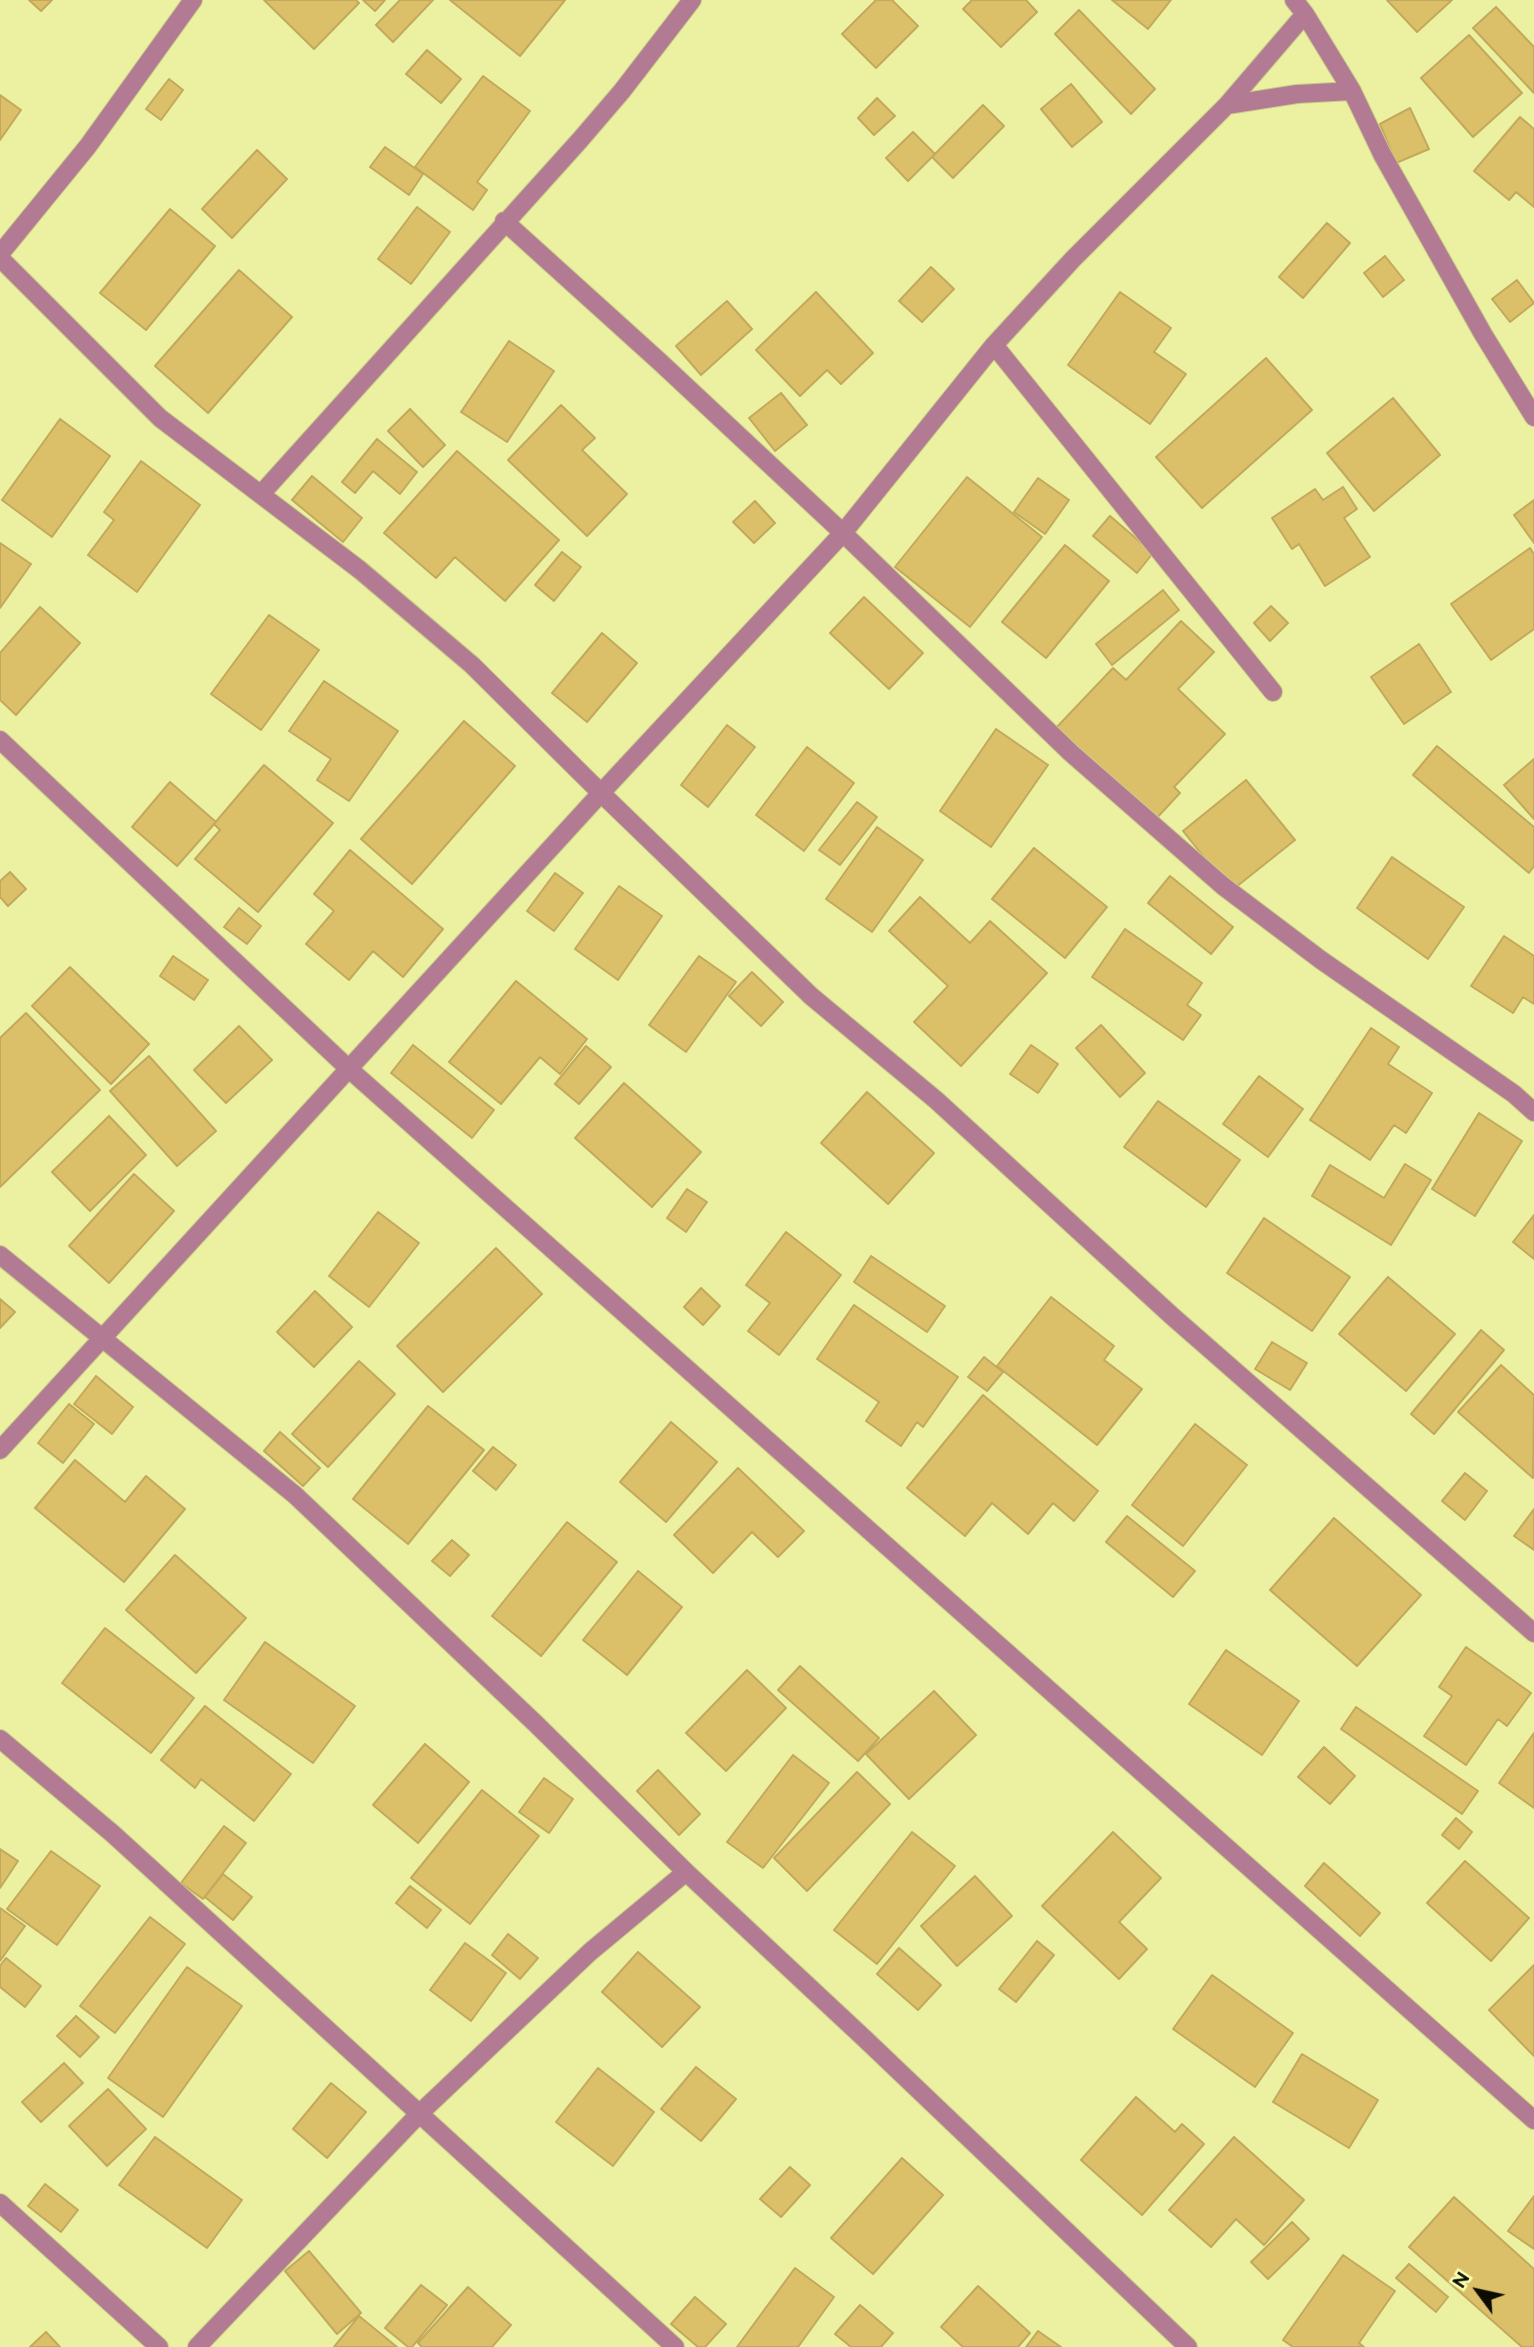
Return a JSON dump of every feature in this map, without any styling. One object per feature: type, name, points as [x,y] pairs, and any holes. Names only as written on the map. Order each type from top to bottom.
[{"type":"street","points":[[192,0],[88,145],[0,256],[160,418],[360,570],[472,665],[811,996],[936,1100],[1172,1316],[1534,1633]]},
{"type":"street","points":[[262,493],[622,91],[692,0]]},
{"type":"street","points":[[0,1450],[601,793],[843,533],[994,345],[1073,259],[1227,105],[1300,7],[1353,92],[1382,154],[1442,262],[1534,417]]},
{"type":"street","points":[[1227,105],[1297,94],[1353,92]]},
{"type":"street","points":[[505,221],[843,533],[1071,753],[1223,886],[1332,968],[1514,1094],[1534,1112]]},
{"type":"street","points":[[994,345],[1273,692]]},
{"type":"street","points":[[0,740],[349,1069],[1534,2120]]},
{"type":"street","points":[[0,1255],[295,1495],[461,1651],[687,1872],[1188,2347]]},
{"type":"street","points":[[0,1739],[113,1833],[675,2347]]},
{"type":"street","points":[[197,2347],[420,2113],[590,1952],[687,1872]]},
{"type":"street","points":[[0,2203],[159,2347]]},
{"type":"building","points":[[29,0],[52,0],[41,11]]},
{"type":"building","points":[[264,0],[356,0],[359,3],[314,49]]},
{"type":"building","points":[[363,0],[385,0],[375,11]]},
{"type":"building","points":[[400,0],[433,0],[393,42],[376,25]]},
{"type":"building","points":[[450,0],[565,0],[520,56]]},
{"type":"building","points":[[876,0],[892,0],[918,26],[876,68],[842,34]]},
{"type":"building","points":[[972,0],[1026,0],[1037,12],[1001,47],[963,9]]},
{"type":"building","points":[[1112,0],[1171,0],[1148,29]]},
{"type":"building","points":[[1387,0],[1452,0],[1417,32]]},
{"type":"building","points":[[1496,7],[1534,47],[1534,93],[1473,28]]},
{"type":"building","points":[[1079,10],[1155,89],[1131,114],[1055,34]]},
{"type":"building","points":[[1469,35],[1522,93],[1473,137],[1421,78]]},
{"type":"building","points":[[427,50],[461,79],[441,103],[406,74]]},
{"type":"building","points":[[483,76],[530,111],[477,182],[487,190],[473,210],[415,167]]},
{"type":"building","points":[[169,79],[183,90],[161,120],[146,109]]},
{"type":"building","points":[[1071,84],[1102,122],[1072,147],[1041,109]]},
{"type":"building","points":[[0,95],[21,110],[0,140]]},
{"type":"building","points":[[877,98],[895,116],[874,135],[858,118]]},
{"type":"building","points":[[983,105],[1004,126],[953,178],[932,157]]},
{"type":"building","points":[[1410,108],[1429,149],[1396,163],[1380,124]]},
{"type":"building","points":[[1520,117],[1534,129],[1534,207],[1516,192],[1509,200],[1474,171]]},
{"type":"building","points":[[913,132],[935,154],[908,181],[886,158]]},
{"type":"building","points":[[385,147],[423,174],[409,195],[370,167]]},
{"type":"building","points":[[257,150],[287,179],[232,238],[202,209]]},
{"type":"building","points":[[417,207],[450,232],[411,284],[378,259]]},
{"type":"building","points":[[170,209],[215,246],[146,330],[100,293]]},
{"type":"building","points":[[1327,223],[1350,243],[1303,298],[1279,277]]},
{"type":"building","points":[[1385,256],[1404,280],[1383,297],[1364,273]]},
{"type":"building","points":[[931,267],[954,289],[922,322],[899,301]]},
{"type":"building","points":[[239,270],[292,317],[208,413],[155,366]]},
{"type":"building","points":[[1517,280],[1534,303],[1510,322],[1492,299]]},
{"type":"building","points":[[816,292],[873,353],[841,384],[827,370],[800,396],[756,350]]},
{"type":"building","points":[[1120,292],[1171,328],[1154,352],[1186,374],[1150,424],[1068,365]]},
{"type":"building","points":[[727,301],[752,329],[701,375],[676,346]]},
{"type":"building","points":[[509,341],[554,371],[507,442],[461,412]]},
{"type":"building","points":[[1266,358],[1312,410],[1202,508],[1156,457]]},
{"type":"building","points":[[781,393],[807,425],[775,451],[749,418]]},
{"type":"building","points":[[1393,398],[1440,455],[1374,511],[1327,453]]},
{"type":"building","points":[[561,405],[595,438],[582,450],[627,494],[587,536],[508,460]]},
{"type":"building","points":[[410,409],[445,445],[423,467],[388,431]]},
{"type":"building","points":[[60,419],[110,456],[52,537],[2,500]]},
{"type":"building","points":[[377,439],[417,472],[400,494],[373,471],[355,493],[342,482]]},
{"type":"building","points":[[457,451],[559,540],[505,601],[455,557],[436,578],[384,533]]},
{"type":"building","points":[[141,461],[200,505],[137,592],[88,555],[114,520],[104,512]]},
{"type":"building","points":[[312,476],[362,518],[343,542],[292,500]]},
{"type":"building","points":[[967,477],[1042,537],[970,627],[895,567]]},
{"type":"building","points":[[1038,478],[1069,500],[1045,534],[1014,512]]},
{"type":"building","points":[[1343,487],[1357,509],[1344,518],[1370,557],[1325,586],[1299,544],[1292,549],[1272,518],[1315,489],[1323,500]]},
{"type":"building","points":[[1534,500],[1534,543],[1514,515]]},
{"type":"building","points":[[755,501],[775,523],[754,543],[733,522]]},
{"type":"building","points":[[1110,516],[1153,553],[1137,573],[1093,536]]},
{"type":"building","points":[[0,543],[31,564],[0,608]]},
{"type":"building","points":[[1065,545],[1109,581],[1046,658],[1002,622]]},
{"type":"building","points":[[1530,548],[1534,554],[1534,629],[1491,660],[1451,604]]},
{"type":"building","points":[[562,552],[581,567],[554,601],[535,585]]},
{"type":"building","points":[[1163,590],[1179,610],[1112,665],[1096,644]]},
{"type":"building","points":[[864,597],[923,653],[889,689],[830,633]]},
{"type":"building","points":[[1271,606],[1288,623],[1270,641],[1254,623]]},
{"type":"building","points":[[40,607],[80,643],[16,715],[0,700],[0,653]]},
{"type":"building","points":[[269,615],[319,650],[261,730],[211,694]]},
{"type":"building","points":[[1181,621],[1214,652],[1178,689],[1225,734],[1174,787],[1180,793],[1153,822],[1055,729],[1113,668],[1126,680]]},
{"type":"building","points":[[602,633],[637,663],[587,722],[552,693]]},
{"type":"building","points":[[1419,644],[1451,692],[1404,724],[1371,677]]},
{"type":"building","points":[[324,681],[398,731],[349,801],[317,780],[331,759],[289,731]]},
{"type":"building","points":[[464,721],[515,766],[412,884],[361,839]]},
{"type":"building","points":[[727,725],[755,747],[708,807],[681,785]]},
{"type":"building","points":[[996,729],[1048,765],[991,847],[940,811]]},
{"type":"building","points":[[1437,746],[1534,827],[1534,866],[1529,873],[1413,775]]},
{"type":"building","points":[[807,747],[854,783],[804,851],[756,815]]},
{"type":"building","points":[[1534,759],[1534,819],[1504,785]]},
{"type":"building","points":[[264,765],[333,823],[258,912],[195,859],[220,830],[214,824]]},
{"type":"building","points":[[1246,780],[1295,840],[1231,891],[1183,831]]},
{"type":"building","points":[[170,782],[216,822],[177,866],[132,827]]},
{"type":"building","points":[[857,802],[877,817],[840,865],[819,850]]},
{"type":"building","points":[[877,827],[923,860],[872,932],[826,899]]},
{"type":"building","points":[[1034,848],[1107,907],[1065,958],[992,899]]},
{"type":"building","points":[[350,850],[443,929],[403,977],[373,951],[349,980],[306,944],[334,911],[314,894]]},
{"type":"building","points":[[1392,857],[1464,907],[1428,959],[1357,908]]},
{"type":"building","points":[[10,872],[26,889],[8,906],[0,897],[0,881]]},
{"type":"building","points":[[555,873],[583,893],[554,931],[527,911]]},
{"type":"building","points":[[1170,876],[1233,927],[1211,954],[1148,903]]},
{"type":"building","points":[[619,886],[662,916],[618,980],[575,949]]},
{"type":"building","points":[[920,897],[970,943],[990,921],[1047,973],[961,1066],[914,1022],[948,986],[889,931]]},
{"type":"building","points":[[239,908],[261,926],[247,944],[224,927]]},
{"type":"building","points":[[1125,929],[1202,983],[1187,1005],[1201,1015],[1183,1040],[1092,977]]},
{"type":"building","points":[[1504,936],[1534,956],[1534,1004],[1523,997],[1513,1013],[1471,986]]},
{"type":"building","points":[[173,956],[208,980],[194,1000],[160,976]]},
{"type":"building","points":[[699,956],[736,982],[686,1052],[649,1025]]},
{"type":"building","points":[[70,967],[149,1044],[111,1084],[32,1006]]},
{"type":"building","points":[[752,972],[783,1002],[761,1026],[729,996]]},
{"type":"building","points":[[516,981],[587,1039],[560,1074],[540,1057],[501,1104],[449,1062]]},
{"type":"building","points":[[26,1013],[100,1090],[0,1187],[0,1038]]},
{"type":"building","points":[[1101,1025],[1145,1073],[1120,1097],[1076,1048]]},
{"type":"building","points":[[239,1026],[272,1060],[226,1103],[194,1070]]},
{"type":"building","points":[[1371,1028],[1399,1047],[1388,1064],[1432,1093],[1406,1133],[1394,1125],[1370,1160],[1310,1120]]},
{"type":"building","points":[[413,1045],[494,1110],[472,1138],[391,1073]]},
{"type":"building","points":[[1031,1045],[1058,1064],[1038,1093],[1010,1074]]},
{"type":"building","points":[[586,1046],[611,1067],[579,1104],[555,1084]]},
{"type":"building","points":[[149,1056],[216,1131],[177,1166],[110,1091]]},
{"type":"building","points":[[1259,1076],[1303,1109],[1268,1157],[1223,1124]]},
{"type":"building","points":[[624,1083],[701,1152],[652,1207],[575,1138]]},
{"type":"building","points":[[867,1092],[934,1153],[888,1204],[821,1143]]},
{"type":"building","points":[[1158,1101],[1240,1160],[1206,1207],[1124,1147]]},
{"type":"building","points":[[1479,1113],[1522,1141],[1475,1216],[1432,1189]]},
{"type":"building","points":[[109,1116],[146,1155],[90,1211],[52,1172]]},
{"type":"building","points":[[1405,1164],[1431,1180],[1391,1245],[1312,1196],[1330,1165],[1384,1198]]},
{"type":"building","points":[[134,1174],[174,1211],[109,1283],[69,1246]]},
{"type":"building","points":[[687,1189],[707,1202],[686,1232],[667,1218]]},
{"type":"building","points":[[378,1212],[419,1243],[369,1307],[329,1276]]},
{"type":"building","points":[[1534,1215],[1534,1259],[1513,1242]]},
{"type":"building","points":[[1264,1218],[1350,1277],[1312,1331],[1227,1273]]},
{"type":"building","points":[[786,1232],[841,1275],[779,1355],[748,1331],[770,1303],[746,1285]]},
{"type":"building","points":[[496,1248],[542,1294],[443,1392],[397,1346]]},
{"type":"building","points":[[871,1256],[945,1306],[927,1332],[854,1282]]},
{"type":"building","points":[[1388,1277],[1455,1334],[1406,1391],[1339,1334]]},
{"type":"building","points":[[701,1288],[720,1306],[703,1325],[684,1307]]},
{"type":"building","points":[[315,1291],[352,1327],[314,1367],[277,1332]]},
{"type":"building","points":[[1051,1297],[1114,1346],[1104,1360],[1142,1389],[1097,1445],[997,1366]]},
{"type":"building","points":[[0,1299],[15,1312],[0,1328]]},
{"type":"building","points":[[854,1305],[958,1377],[923,1427],[917,1422],[901,1446],[866,1421],[879,1402],[817,1359]]},
{"type":"building","points":[[1481,1330],[1504,1350],[1434,1434],[1411,1414]]},
{"type":"building","points":[[1272,1342],[1307,1363],[1290,1390],[1255,1369]]},
{"type":"building","points":[[984,1357],[1003,1372],[987,1391],[968,1377]]},
{"type":"building","points":[[359,1361],[395,1394],[328,1467],[292,1434]]},
{"type":"building","points":[[1501,1365],[1534,1395],[1533,1478],[1458,1412]]},
{"type":"building","points":[[96,1376],[133,1407],[112,1434],[74,1404]]},
{"type":"building","points":[[983,1395],[1098,1491],[1074,1521],[1053,1503],[1028,1534],[992,1503],[965,1536],[907,1488]]},
{"type":"building","points":[[69,1404],[94,1424],[63,1463],[38,1443]]},
{"type":"building","points":[[428,1406],[484,1450],[408,1544],[353,1499]]},
{"type":"building","points":[[671,1422],[717,1462],[666,1522],[620,1482]]},
{"type":"building","points":[[1195,1424],[1247,1465],[1183,1546],[1132,1505]]},
{"type":"building","points":[[280,1432],[320,1468],[303,1486],[264,1451]]},
{"type":"building","points":[[493,1447],[516,1465],[496,1490],[473,1471]]},
{"type":"building","points":[[75,1460],[125,1502],[146,1476],[185,1509],[124,1582],[35,1508]]},
{"type":"building","points":[[738,1468],[804,1531],[778,1557],[752,1532],[713,1573],[674,1535]]},
{"type":"building","points":[[1465,1473],[1487,1491],[1465,1520],[1442,1501]]},
{"type":"building","points":[[1534,1509],[1534,1550],[1514,1536]]},
{"type":"building","points":[[1127,1516],[1195,1571],[1173,1597],[1106,1542]]},
{"type":"building","points":[[1334,1518],[1421,1595],[1357,1666],[1270,1590]]},
{"type":"building","points":[[567,1522],[617,1562],[541,1656],[492,1616]]},
{"type":"building","points":[[452,1540],[469,1555],[450,1576],[432,1561]]},
{"type":"building","points":[[175,1555],[246,1618],[196,1673],[126,1610]]},
{"type":"building","points":[[638,1571],[682,1607],[627,1675],[583,1640]]},
{"type":"building","points":[[105,1628],[194,1698],[151,1753],[62,1683]]},
{"type":"building","points":[[265,1642],[355,1706],[313,1763],[224,1700]]},
{"type":"building","points":[[1466,1647],[1531,1693],[1507,1726],[1498,1719],[1466,1765],[1424,1736],[1452,1696],[1439,1687]]},
{"type":"building","points":[[1226,1650],[1299,1701],[1262,1755],[1189,1704]]},
{"type":"building","points":[[800,1666],[879,1738],[858,1761],[778,1690]]},
{"type":"building","points":[[747,1670],[786,1708],[726,1771],[686,1733]]},
{"type":"building","points":[[934,1691],[976,1735],[909,1799],[866,1754]]},
{"type":"building","points":[[205,1706],[291,1774],[254,1821],[201,1779],[195,1788],[161,1760]]},
{"type":"building","points":[[1356,1707],[1478,1791],[1462,1814],[1341,1729]]},
{"type":"building","points":[[1534,1733],[1534,1808],[1499,1783]]},
{"type":"building","points":[[425,1744],[469,1782],[418,1843],[373,1805]]},
{"type":"building","points":[[1324,1747],[1355,1776],[1330,1804],[1298,1777]]},
{"type":"building","points":[[793,1755],[829,1783],[763,1868],[727,1842]]},
{"type":"building","points":[[658,1770],[700,1814],[679,1835],[637,1791]]},
{"type":"building","points":[[857,1772],[890,1804],[807,1891],[774,1858]]},
{"type":"building","points":[[544,1778],[573,1799],[549,1833],[519,1812]]},
{"type":"building","points":[[482,1790],[539,1836],[470,1924],[411,1878]]},
{"type":"building","points":[[1456,1818],[1472,1832],[1459,1849],[1442,1835]]},
{"type":"building","points":[[224,1826],[246,1843],[203,1899],[181,1883]]},
{"type":"building","points":[[912,1832],[955,1866],[877,1964],[834,1930]]},
{"type":"building","points":[[1113,1832],[1161,1878],[1119,1922],[1147,1949],[1119,1979],[1042,1906]]},
{"type":"building","points":[[0,1849],[18,1861],[0,1888]]},
{"type":"building","points":[[51,1851],[100,1886],[57,1945],[7,1909]]},
{"type":"building","points":[[1465,1861],[1529,1918],[1491,1961],[1427,1903]]},
{"type":"building","points":[[1324,1863],[1380,1913],[1360,1936],[1305,1886]]},
{"type":"building","points":[[223,1874],[252,1897],[233,1920],[205,1897]]},
{"type":"building","points":[[975,1876],[1012,1916],[957,1966],[921,1926]]},
{"type":"building","points":[[410,1886],[441,1910],[427,1928],[396,1903]]},
{"type":"building","points":[[0,1908],[25,1926],[0,1961]]},
{"type":"building","points":[[150,1917],[185,1944],[115,2033],[80,2006]]},
{"type":"building","points":[[508,1934],[538,1958],[520,1979],[492,1955]]},
{"type":"building","points":[[1037,1941],[1054,1955],[1016,2002],[999,1989]]},
{"type":"building","points":[[465,1943],[506,1973],[471,2021],[430,1990]]},
{"type":"building","points":[[899,1948],[941,1985],[918,2010],[877,1974]]},
{"type":"building","points":[[638,1952],[700,2007],[662,2047],[602,1992]]},
{"type":"building","points":[[6,1958],[41,1986],[25,2007],[0,1987],[0,1966]]},
{"type":"building","points":[[1534,1965],[1534,2056],[1489,2010]]},
{"type":"building","points":[[187,1967],[242,2006],[163,2117],[108,2078]]},
{"type":"building","points":[[1212,1975],[1293,2033],[1255,2087],[1173,2029]]},
{"type":"building","points":[[76,2016],[99,2037],[80,2057],[57,2036]]},
{"type":"building","points":[[1302,2054],[1378,2100],[1349,2148],[1273,2102]]},
{"type":"building","points":[[64,2063],[83,2083],[41,2122],[22,2102]]},
{"type":"building","points":[[696,2067],[736,2099],[701,2141],[661,2109]]},
{"type":"building","points":[[598,2068],[654,2112],[613,2166],[556,2122]]},
{"type":"building","points":[[331,2083],[366,2112],[327,2158],[293,2129]]},
{"type":"building","points":[[108,2089],[146,2129],[107,2166],[69,2126]]},
{"type":"building","points":[[1136,2097],[1175,2132],[1182,2124],[1204,2144],[1142,2215],[1081,2160]]},
{"type":"building","points":[[155,2137],[242,2200],[207,2248],[119,2185]]},
{"type":"building","points":[[1234,2137],[1304,2200],[1264,2245],[1236,2219],[1211,2247],[1169,2210]]},
{"type":"building","points":[[902,2158],[943,2195],[873,2274],[831,2238]]},
{"type":"building","points":[[790,2167],[810,2185],[781,2217],[760,2199]]},
{"type":"building","points":[[45,2184],[78,2210],[61,2232],[28,2206]]},
{"type":"building","points":[[1534,2196],[1534,2249],[1508,2231]]},
{"type":"building","points":[[1454,2197],[1534,2269],[1534,2347],[1522,2347],[1409,2247]]},
{"type":"building","points":[[1292,2222],[1309,2239],[1268,2279],[1251,2262]]},
{"type":"building","points":[[309,2251],[361,2313],[337,2334],[285,2271]]},
{"type":"building","points":[[1343,2255],[1395,2291],[1359,2343],[1364,2347],[1293,2347],[1283,2340]]},
{"type":"building","points":[[1409,2264],[1448,2297],[1436,2312],[1396,2278]]},
{"type":"building","points":[[795,2268],[834,2297],[798,2347],[737,2347]]},
{"type":"building","points":[[421,2285],[447,2305],[412,2347],[408,2347],[385,2328]]},
{"type":"building","points":[[978,2286],[1030,2333],[1018,2347],[963,2347],[941,2327]]},
{"type":"building","points":[[468,2287],[511,2325],[492,2347],[422,2347],[418,2343]]},
{"type":"building","points":[[695,2297],[726,2324],[705,2347],[698,2347],[671,2324]]},
{"type":"building","points":[[860,2305],[893,2333],[881,2347],[851,2347],[835,2334]]},
{"type":"building","points":[[359,2316],[397,2347],[334,2347]]},
{"type":"building","points":[[1038,2331],[1061,2347],[1026,2347]]},
{"type":"building","points":[[46,2332],[60,2347],[30,2347]]}]
